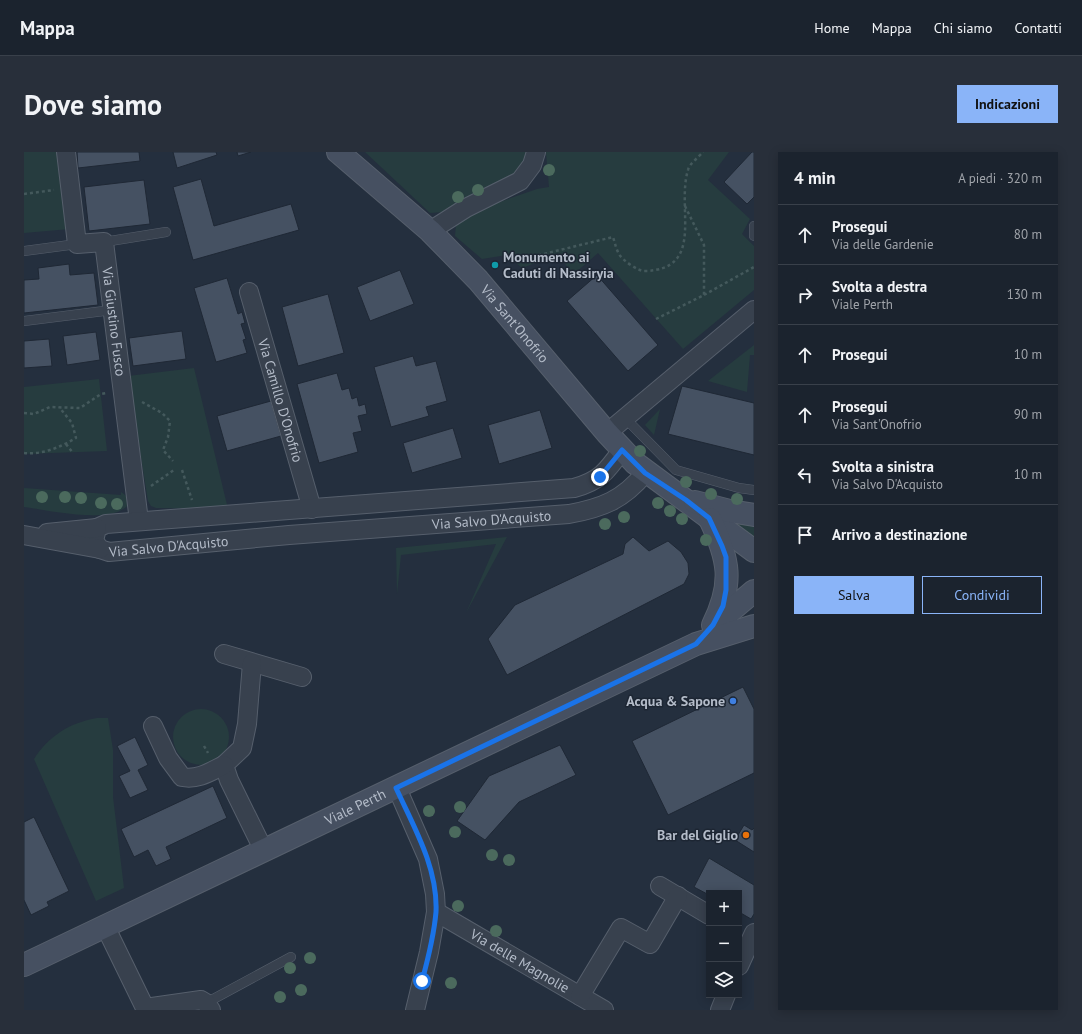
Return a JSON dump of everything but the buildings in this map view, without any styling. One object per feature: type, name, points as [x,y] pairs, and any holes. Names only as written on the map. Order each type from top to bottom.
[{"type":"main road","name":"Via Sant'Onofrio","points":[[338,152],[430,231],[478,280],[607,433],[645,473],[686,500],[754,551]]},
{"type":"main road","name":"Via Sant'Onofrio","points":[[686,500],[730,511],[754,515]]},
{"type":"main road","name":"Via Sant'Onofrio","points":[[709,518],[726,557],[726,590],[723,606],[713,625]]},
{"type":"main road","points":[[696,644],[713,625],[754,591]]},
{"type":"main road","name":"Viale Perth","points":[[24,965],[696,644],[754,626]]},
{"type":"street","points":[[66,152],[77,244],[104,242]]},
{"type":"street","points":[[430,231],[466,208],[520,182],[532,165],[536,152]]},
{"type":"street","name":"Via Giustino Fusco","points":[[104,242],[139,521]]},
{"type":"street","name":"Via Camillo D'Onofrio","points":[[249,292],[312,509]]},
{"type":"street","points":[[607,433],[754,310]]},
{"type":"street","name":"Via Salvo D'Acquisto","points":[[622,450],[600,477],[574,488],[106,524],[98,528],[94,541],[100,549],[109,552],[396,526],[568,514],[598,507],[622,496],[634,487],[645,473]]},
{"type":"street","points":[[394,502],[396,526]]},
{"type":"street","points":[[24,535],[98,528]]},
{"type":"street","points":[[24,535],[100,549]]},
{"type":"street","points":[[224,654],[302,677]]},
{"type":"street","points":[[153,726],[168,758],[182,777],[190,779],[203,776],[224,765],[242,748],[247,724],[252,663]]},
{"type":"street","points":[[224,765],[229,780],[264,851]]},
{"type":"street","points":[[396,788],[428,859],[435,894],[436,912],[429,952],[415,1010]]},
{"type":"street","points":[[660,886],[706,913]]},
{"type":"street","points":[[580,996],[621,928],[650,944],[678,896]]},
{"type":"street","name":"Via delle Magnolie","points":[[436,912],[604,1010]]},
{"type":"street","points":[[105,926],[139,1009],[195,1000],[208,1006]]},
{"type":"street","points":[[740,962],[748,936]]},
{"type":"street","points":[[720,1010],[725,998]]},
{"type":"lane","points":[[754,226],[754,236]]},
{"type":"lane","points":[[104,242],[166,232]]},
{"type":"lane","points":[[24,251],[77,244]]},
{"type":"lane","points":[[24,321],[112,310]]},
{"type":"lane","points":[[625,418],[676,470],[739,488],[754,490]]},
{"type":"lane","points":[[208,1006],[291,957]]},
{"type":"path","points":[[515,261],[613,237],[620,256],[641,271],[658,271],[676,262],[684,248],[684,204],[688,169],[703,152]]},
{"type":"path","points":[[24,194],[41,190],[70,189]]},
{"type":"path","points":[[684,204],[704,245],[704,295]]},
{"type":"path","points":[[656,319],[704,295],[754,267]]},
{"type":"path","points":[[24,413],[34,414],[50,407],[80,408],[102,394],[124,395],[147,404],[162,413],[170,421],[168,437],[163,450],[173,461]]},
{"type":"path","points":[[24,454],[33,454],[58,448],[76,438],[72,423],[59,407]]},
{"type":"path","points":[[66,444],[73,453]]},
{"type":"path","points":[[135,489],[149,487],[174,470]]},
{"type":"path","points":[[182,470],[194,504]]},
{"type":"green space","points":[[24,152],[57,152],[70,229],[24,233]]},
{"type":"green space","points":[[365,152],[536,152],[536,155],[502,186],[444,212],[430,213]]},
{"type":"green space","points":[[546,152],[729,152],[708,180],[750,219],[742,234],[754,246],[754,290],[683,349],[598,253],[574,274],[557,255],[522,268],[507,255],[482,259],[455,236],[456,224],[468,213],[537,189],[549,187]]},
{"type":"green space","points":[[754,345],[754,355],[750,355],[747,392],[708,381]]},
{"type":"green space","points":[[194,368],[228,509],[156,508],[151,506],[148,501],[128,376]]},
{"type":"green space","points":[[99,379],[107,451],[24,454],[24,387]]},
{"type":"green space","points":[[660,409],[654,435],[645,425]]},
{"type":"green space","points":[[24,488],[121,495],[121,492],[127,497],[128,505],[120,511],[94,515],[79,515],[24,507]]},
{"type":"green space","points":[[728,520],[754,526],[754,541]]},
{"type":"green space","points":[[507,537],[466,613],[496,544],[401,555],[397,594],[396,548]]},
{"type":"green space","points":[[201,709],[212,711],[221,717],[227,726],[229,737],[227,748],[221,757],[212,763],[201,765],[190,763],[181,757],[175,748],[173,737],[175,726],[181,717],[190,711]]},
{"type":"green space","points":[[97,718],[108,718],[113,750],[113,797],[124,888],[96,901],[34,759],[53,737],[77,723]]},
{"type":"place","name":"Monumento ai Caduti di Nassiryia","points":[[495,265]]},
{"type":"place","name":"Acqua & Sapone","points":[[733,701]]},
{"type":"place","name":"Bar del Giglio","points":[[746,835]]},
{"type":"route","points":[[422,981],[436,912],[435,894],[428,859],[396,788],[696,644],[713,625],[723,606],[726,590],[726,557],[709,518],[686,500],[645,473],[622,450],[606,472],[600,477]]}]
